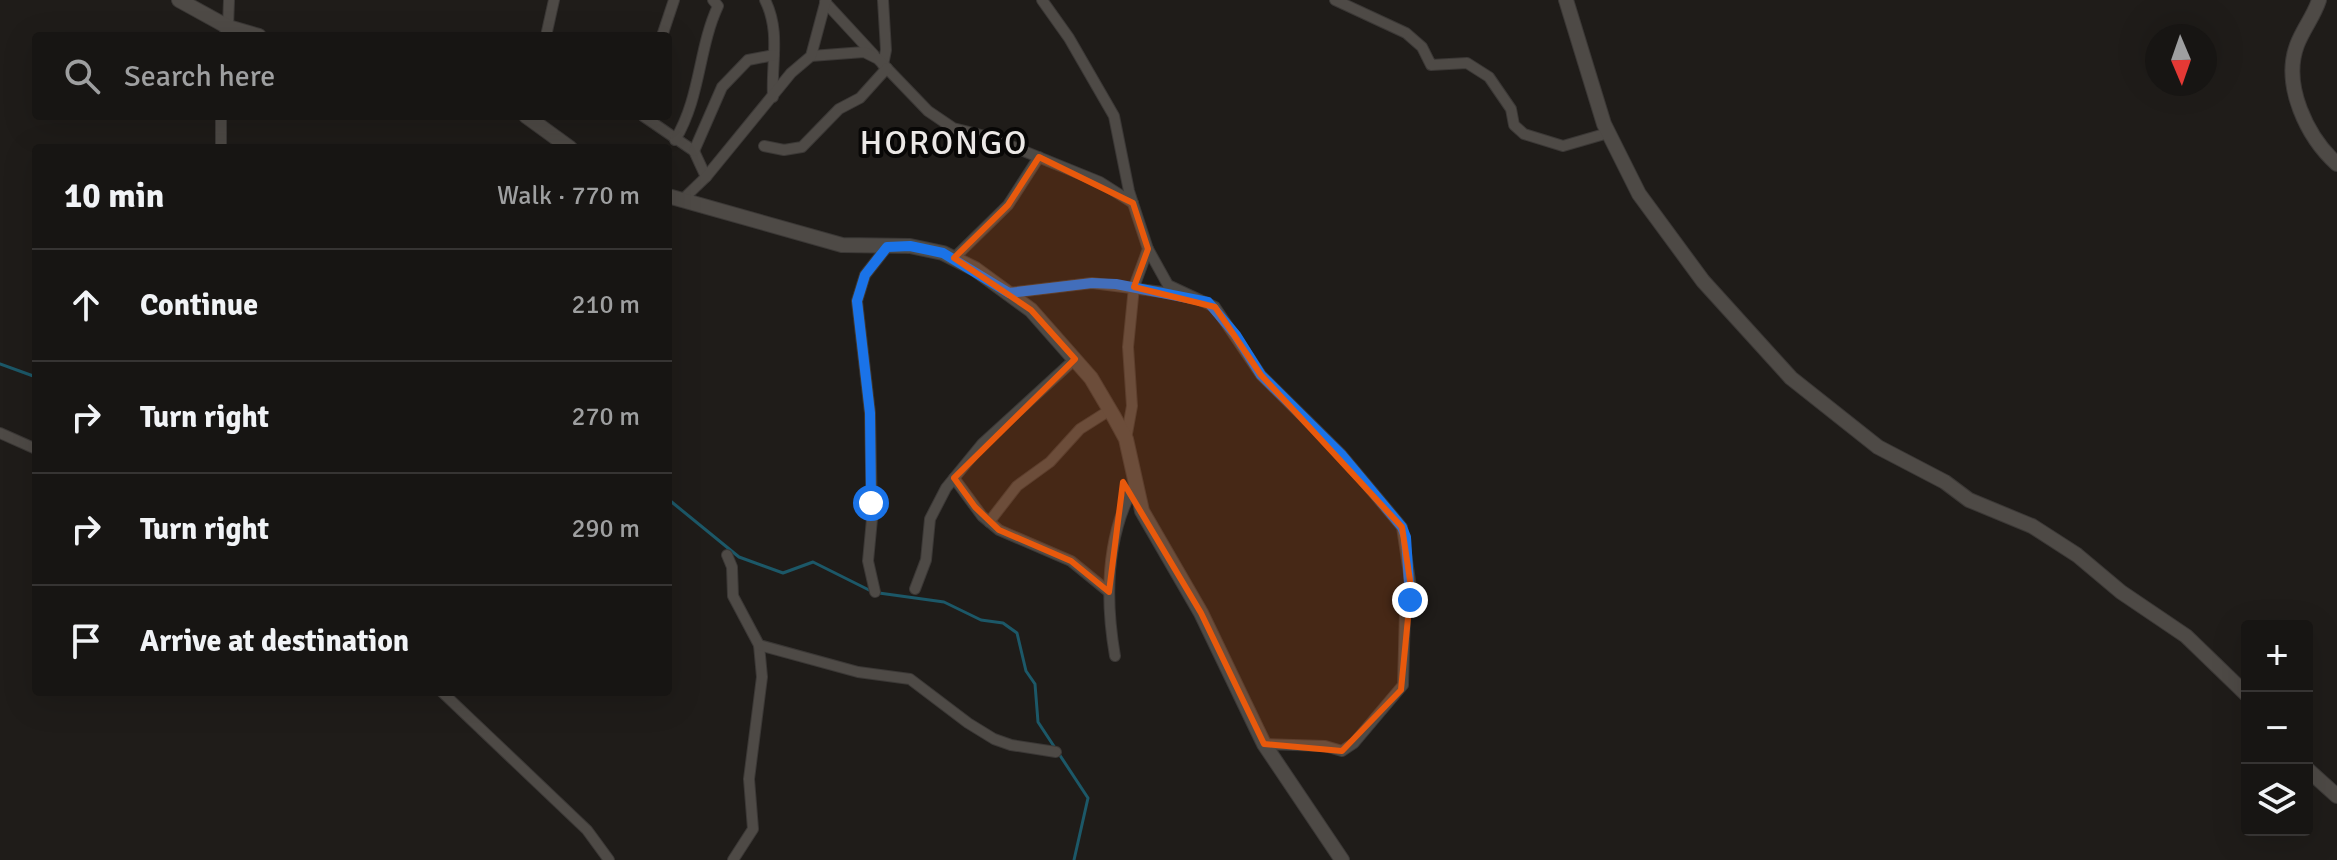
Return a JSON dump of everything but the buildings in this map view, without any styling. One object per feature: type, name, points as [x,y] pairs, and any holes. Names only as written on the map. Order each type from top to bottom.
[{"type":"street","points":[[179,0],[226,32],[229,0]]},
{"type":"street","points":[[547,32],[554,0]]},
{"type":"street","points":[[663,32],[674,0]]},
{"type":"street","points":[[675,140],[695,96],[708,29],[718,6],[713,0]]},
{"type":"street","points":[[765,0],[774,26],[773,97]]},
{"type":"street","points":[[764,146],[784,150],[802,147],[839,109],[860,98],[883,64],[886,50],[883,0]]},
{"type":"street","points":[[1042,0],[1069,38],[1114,116],[1133,203],[1148,249],[1162,278],[1183,294]]},
{"type":"street","points":[[1335,0],[1406,33],[1422,47],[1431,65],[1467,63],[1489,77],[1511,109],[1514,125],[1524,134],[1563,146],[1608,133]]},
{"type":"street","points":[[1566,0],[1608,133],[1639,194],[1675,245],[1753,337],[1807,392],[1878,447],[1953,486],[1969,500],[2032,526],[2077,555],[2121,592],[2186,636],[2244,692]]},
{"type":"street","points":[[2319,0],[2296,48],[2292,74],[2307,124],[2337,164]]},
{"type":"street","points":[[826,1],[939,120],[1100,182],[1133,203]]},
{"type":"street","points":[[675,199],[706,177],[811,56],[826,1]]},
{"type":"street","points":[[811,56],[856,51],[883,64]]},
{"type":"street","points":[[694,151],[722,87],[748,60],[774,55]]},
{"type":"street","points":[[221,120],[221,144]]},
{"type":"street","points":[[535,120],[565,144]]},
{"type":"street","points":[[648,120],[694,151],[706,177]]},
{"type":"street","points":[[954,258],[1008,205],[1039,157]]},
{"type":"street","points":[[675,199],[842,245],[931,249],[954,258],[1031,310],[1075,359],[1110,410],[1126,439],[1142,511],[1201,613],[1264,744],[1342,860]]},
{"type":"street","points":[[875,592],[868,561],[872,519],[870,413],[857,301],[865,275],[887,247]]},
{"type":"street","points":[[1126,439],[1132,406],[1128,347],[1134,287],[1148,249]]},
{"type":"street","points":[[1009,293],[1092,283],[1183,294],[1215,307],[1261,375],[1341,454],[1402,527],[1406,537],[1411,587],[1405,612],[1406,673],[1401,690],[1354,743],[1342,751],[1325,746],[1264,744]]},
{"type":"street","points":[[915,589],[926,560],[930,519],[954,478],[982,444],[1075,359]]},
{"type":"street","points":[[989,522],[1017,486],[1050,462],[1080,429],[1110,410]]},
{"type":"street","points":[[0,433],[32,447]]},
{"type":"street","points":[[954,478],[989,522],[1009,536],[1071,561],[1109,592]]},
{"type":"street","points":[[1115,656],[1108,576],[1122,508],[1135,484]]},
{"type":"street","points":[[727,555],[732,567],[733,596],[759,645],[760,702],[748,799],[753,829],[733,860]]},
{"type":"street","points":[[759,645],[858,672],[910,679],[994,739],[1056,752]]},
{"type":"street","points":[[446,696],[578,820],[609,860]]},
{"type":"street","points":[[2313,774],[2337,796]]},
{"type":"highlighted area","points":[[1039,157],[1133,203],[1148,249],[1134,287],[1215,307],[1261,375],[1402,527],[1411,587],[1401,690],[1342,751],[1264,744],[1201,613],[1123,482],[1109,592],[1071,561],[999,530],[975,507],[954,478],[1075,359],[1031,310],[954,258],[1008,205]]},
{"type":"waterway","points":[[0,364],[32,376]]},
{"type":"waterway","points":[[672,502],[739,557],[783,573],[813,562],[871,591]]},
{"type":"waterway","points":[[879,593],[944,602],[981,620],[1003,623],[1017,633],[1026,671],[1035,684],[1038,722],[1088,798],[1074,860]]},
{"type":"district","name":"HORONGO","points":[[944,142]]},
{"type":"route","points":[[871,503],[868,383],[861,353],[857,301],[865,275],[887,247],[910,246],[943,253],[975,269],[1009,293],[1092,283],[1183,294],[1215,307],[1261,375],[1306,423],[1341,454],[1402,527],[1406,537],[1410,600]]}]
